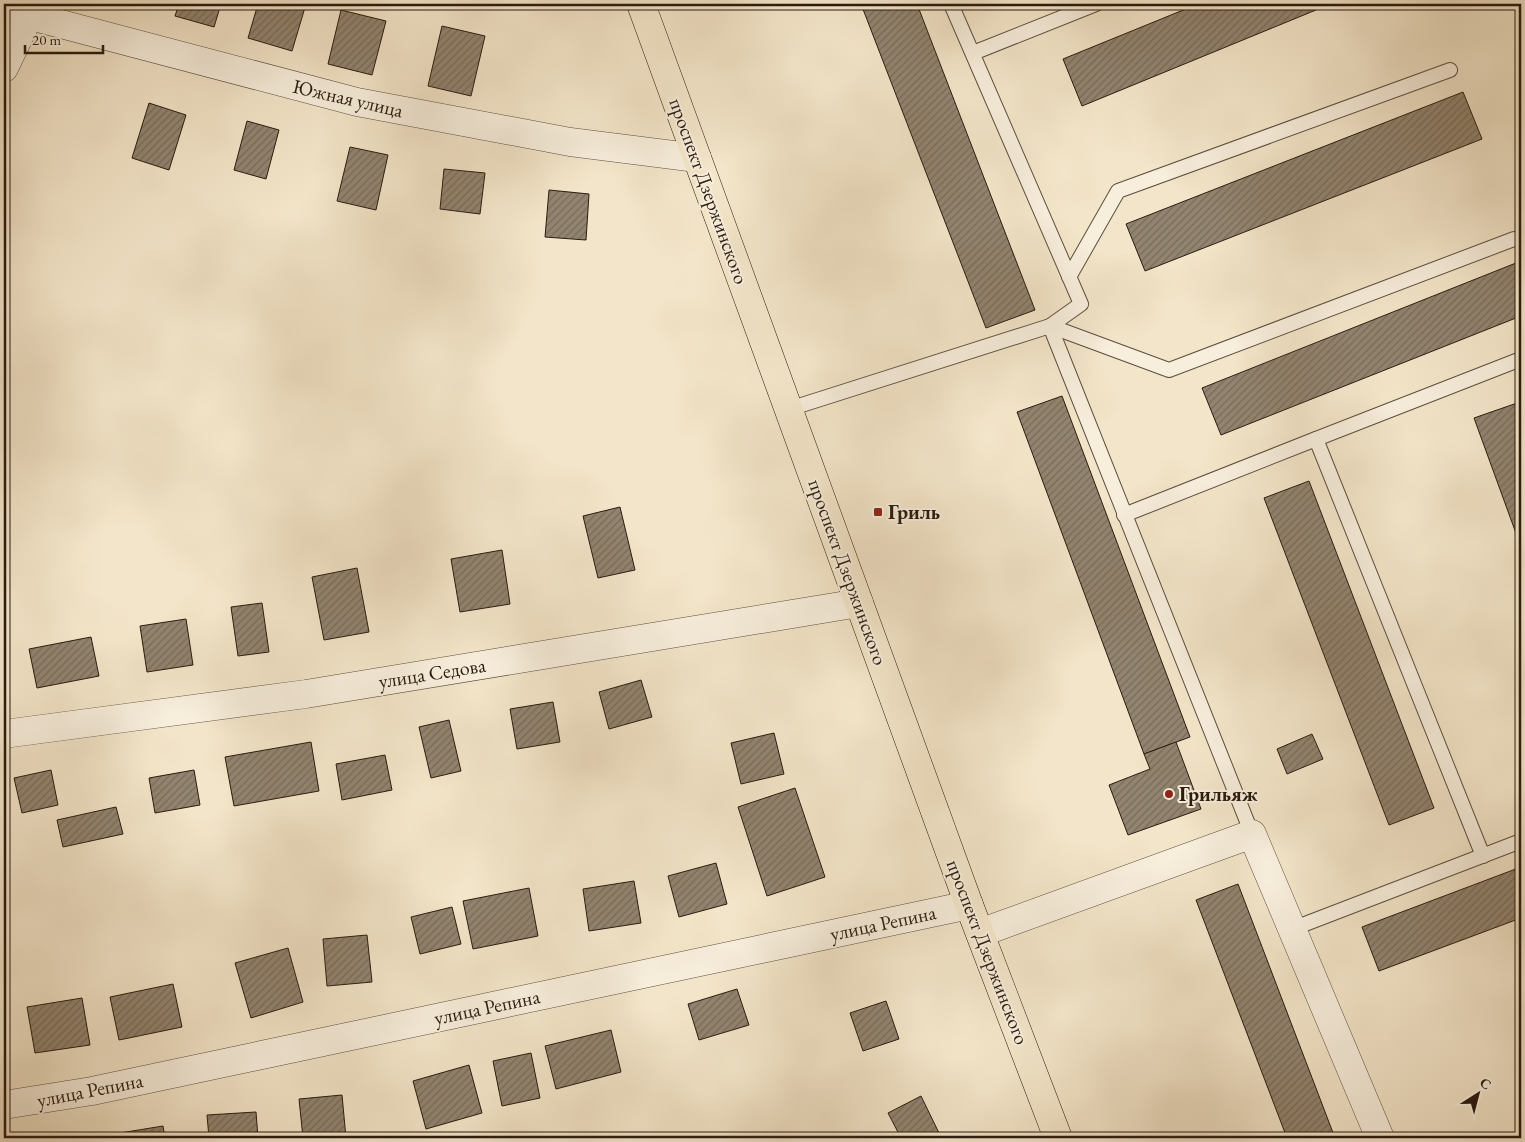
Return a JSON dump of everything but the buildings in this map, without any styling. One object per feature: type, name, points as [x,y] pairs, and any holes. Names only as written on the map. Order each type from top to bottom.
[{"type":"main road","name":"проспект Дзержинского","points":[[645,5],[697,158],[788,409],[969,905],[1058,1138]]},
{"type":"street","name":"Южная улица","points":[[17,13],[357,102],[570,142],[697,158]]},
{"type":"street","points":[[4,68],[17,13]]},
{"type":"street","name":"улица Седова","points":[[4,734],[306,694],[859,603]]},
{"type":"street","points":[[980,933],[1252,834],[1380,1138]]},
{"type":"street","name":"улица Репина","points":[[4,1105],[102,1089],[969,905]]},
{"type":"lane","points":[[788,409],[1050,326],[1081,304],[951,4]]},
{"type":"lane","points":[[973,53],[1096,4]]},
{"type":"lane","points":[[1069,277],[1118,191],[1450,70]]},
{"type":"lane","points":[[1050,326],[1169,370],[1514,239]]},
{"type":"lane","points":[[1050,326],[1252,834]]},
{"type":"lane","points":[[1124,515],[1521,359]]},
{"type":"lane","points":[[1316,439],[1483,856]]},
{"type":"lane","points":[[1292,929],[1521,841]]},
{"type":"place","name":"Гриль","points":[[878,512]]},
{"type":"place","name":"Грильяж","points":[[1169,794]]}]
